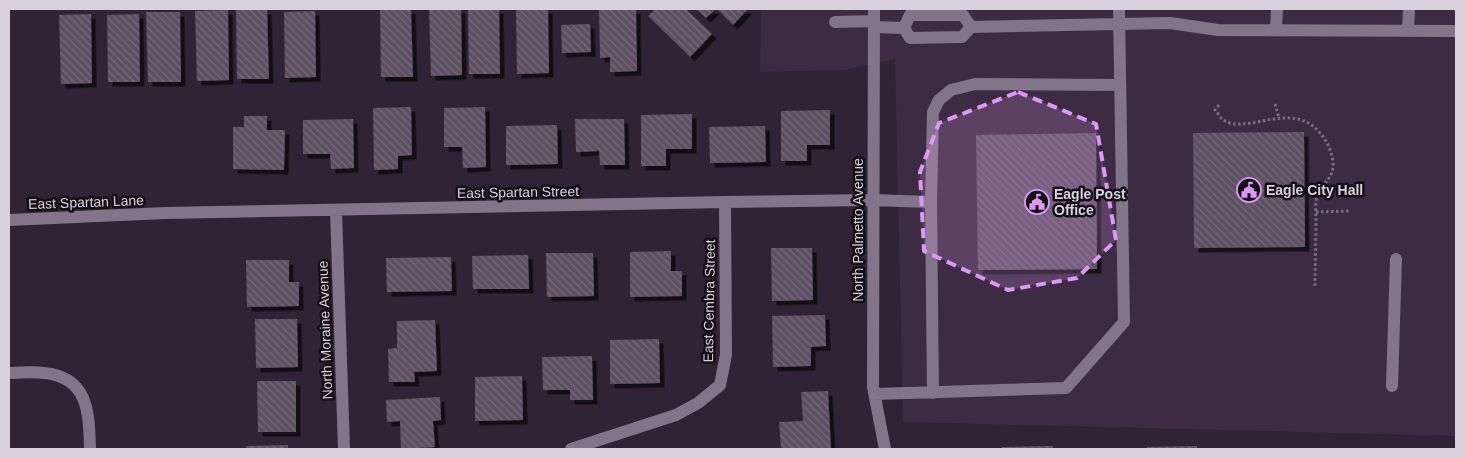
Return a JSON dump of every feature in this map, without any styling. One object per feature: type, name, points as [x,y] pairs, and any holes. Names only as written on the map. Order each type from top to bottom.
[{"type":"street","points":[[875,394],[933,394],[1066,388],[1124,322],[1119,9]]},
{"type":"street","points":[[1276,29],[1277,9]]},
{"type":"street","points":[[1408,9],[1408,31]]},
{"type":"street","points":[[904,28],[910,15],[963,15],[971,26]]},
{"type":"street","points":[[835,22],[874,19],[904,28],[910,38],[962,37],[971,26],[1170,23],[1218,30],[1456,31]]},
{"type":"street","name":"North Palmetto Avenue","points":[[874,19],[872,200],[873,387],[885,449]]},
{"type":"street","points":[[933,394],[931,202],[933,112],[939,100],[951,90],[975,84],[1120,85]]},
{"type":"street","name":"East Spartan Street","points":[[165,213],[725,202],[872,200],[931,202]]},
{"type":"street","name":"East Cembra Street","points":[[571,449],[676,415],[698,403],[720,385],[726,355],[725,202]]},
{"type":"street","name":"North Moraine Avenue","points":[[336,211],[344,449]]},
{"type":"street","name":"East Spartan Lane","points":[[9,220],[165,213]]},
{"type":"street","points":[[1392,386],[1396,259]]},
{"type":"street","points":[[9,373],[58,375],[74,384],[84,398],[89,419],[90,449]]},
{"type":"path","points":[[1275,104],[1279,118]]},
{"type":"path","points":[[1219,105],[1215,110],[1222,119],[1234,124],[1247,124],[1279,118],[1298,118],[1312,125],[1323,136],[1331,152],[1333,164],[1330,179],[1317,196],[1315,288]]},
{"type":"path","points":[[1316,212],[1350,211]]},
{"type":"highlighted area","points":[[1018,92],[1096,124],[1116,240],[1077,278],[1008,290],[924,251],[920,172],[939,123]]},
{"type":"shaded area","points":[[761,9],[1456,9],[1456,436],[903,422],[895,59],[844,70],[760,72]]},
{"type":"building","points":[[380,9],[411,9],[413,77],[381,77]]},
{"type":"building","points":[[429,9],[461,9],[462,75],[431,76]]},
{"type":"building","points":[[468,9],[499,9],[500,74],[469,74]]},
{"type":"building","points":[[516,9],[548,9],[549,73],[517,74]]},
{"type":"building","points":[[599,9],[636,9],[637,71],[610,72],[610,57],[600,58]]},
{"type":"building","points":[[655,9],[686,9],[712,34],[690,57],[648,16]]},
{"type":"building","points":[[696,9],[716,9],[706,18]]},
{"type":"building","points":[[717,9],[748,9],[733,25]]},
{"type":"building","points":[[228,10],[229,80],[197,81],[195,11]]},
{"type":"building","points":[[236,10],[267,10],[269,79],[237,79]]},
{"type":"building","points":[[315,11],[316,77],[285,78],[284,12]]},
{"type":"building","points":[[146,12],[180,12],[181,82],[148,82]]},
{"type":"building","points":[[91,14],[92,83],[61,84],[59,15]]},
{"type":"building","points":[[139,14],[140,82],[108,82],[107,15]]},
{"type":"building","points":[[590,24],[591,52],[562,53],[561,25]]},
{"type":"building","points":[[411,107],[412,155],[398,156],[398,169],[374,170],[373,108]]},
{"type":"building","points":[[485,107],[486,167],[463,168],[462,147],[444,147],[444,108]]},
{"type":"building","points":[[830,110],[830,145],[807,145],[807,161],[781,161],[781,111]]},
{"type":"building","points":[[692,114],[692,149],[666,149],[666,166],[641,166],[641,115]]},
{"type":"building","points":[[244,116],[267,116],[267,130],[285,130],[284,170],[233,169],[233,127],[244,127]]},
{"type":"building","points":[[353,119],[354,168],[331,169],[330,154],[303,154],[303,120]]},
{"type":"building","points":[[575,119],[624,119],[625,165],[600,165],[599,151],[576,152]]},
{"type":"building","points":[[557,125],[558,164],[506,165],[506,126]]},
{"type":"building","points":[[765,126],[766,162],[710,163],[709,127]]},
{"type":"building","name":"Eagle City Hall","points":[[1304,132],[1305,247],[1194,248],[1193,133]]},
{"type":"building","name":"Eagle Post Office","points":[[1096,133],[1097,269],[978,270],[976,135]]},
{"type":"building","points":[[771,248],[812,248],[813,300],[772,301]]},
{"type":"building","points":[[671,251],[671,271],[682,271],[682,296],[630,297],[630,252]]},
{"type":"building","points":[[546,253],[593,253],[594,296],[547,297]]},
{"type":"building","points":[[528,255],[529,289],[473,289],[472,256]]},
{"type":"building","points":[[451,257],[452,291],[387,292],[386,258]]},
{"type":"building","points":[[246,260],[289,260],[289,282],[299,282],[299,306],[247,307]]},
{"type":"building","points":[[825,315],[826,346],[811,347],[811,366],[773,367],[772,316]]},
{"type":"building","points":[[255,319],[297,319],[298,367],[256,368]]},
{"type":"building","points":[[435,320],[437,371],[414,372],[415,382],[389,382],[388,349],[397,348],[397,321]]},
{"type":"building","points":[[659,339],[660,383],[610,384],[610,340]]},
{"type":"building","points":[[592,356],[593,400],[570,400],[570,390],[543,390],[542,357]]},
{"type":"building","points":[[522,376],[523,420],[475,421],[475,377]]},
{"type":"building","points":[[257,381],[296,381],[296,432],[258,432]]},
{"type":"building","points":[[828,391],[831,449],[781,449],[779,422],[803,421],[801,392]]},
{"type":"building","points":[[440,397],[441,420],[433,421],[435,447],[401,449],[400,421],[387,422],[386,400]]},
{"type":"building","points":[[288,445],[288,449],[246,449],[246,446]]},
{"type":"building","points":[[1053,446],[1053,449],[1002,449],[1002,447]]},
{"type":"building","points":[[1197,446],[1197,449],[1147,449],[1147,447]]},
{"type":"place","name":"Eagle City Hall","points":[[1249,190]]},
{"type":"place","name":"Eagle Post Office","points":[[1037,202]]}]
